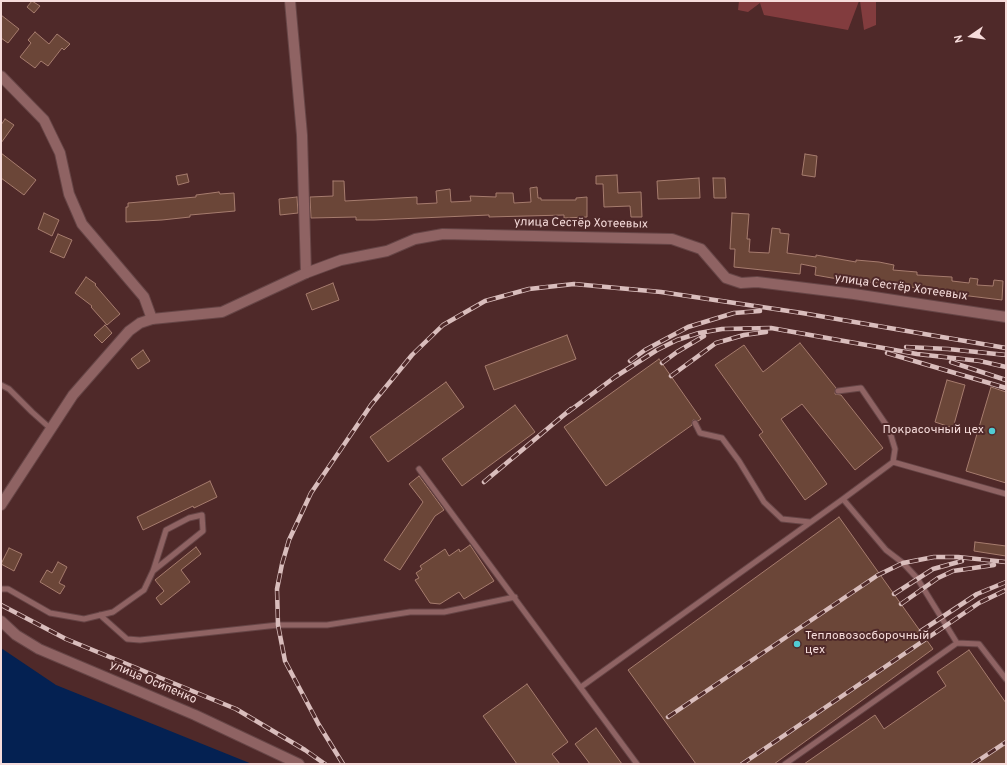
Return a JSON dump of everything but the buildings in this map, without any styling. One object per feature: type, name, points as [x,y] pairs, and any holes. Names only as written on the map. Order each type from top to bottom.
[{"type":"street","points":[[290,1],[302,135],[306,273]]},
{"type":"street","points":[[1,76],[44,120],[60,153],[69,194],[82,224],[144,297],[152,319]]},
{"type":"street","name":"улица Сестёр Хотеевых","points":[[1,505],[73,395],[129,331],[140,323],[152,319],[222,312],[306,273],[341,260],[387,251],[415,239],[443,234],[672,239],[701,249],[726,278],[741,283],[757,282],[854,294],[1006,317]]},
{"type":"street","name":"улица Осипенко","points":[[1,621],[16,635],[39,649],[195,714],[299,764]]},
{"type":"lane","points":[[1,385],[9,389],[51,429]]},
{"type":"lane","points":[[581,687],[893,462],[895,450],[889,429],[861,388],[838,391]]},
{"type":"lane","points":[[695,423],[700,433],[722,438],[740,461],[764,502],[782,519],[810,522]]},
{"type":"lane","points":[[893,462],[1006,494]]},
{"type":"lane","points":[[419,469],[637,764]]},
{"type":"lane","points":[[843,498],[886,550],[903,563],[917,578],[957,643]]},
{"type":"lane","points":[[1,589],[8,589],[50,613],[84,619],[113,612],[144,590],[153,571],[166,530],[189,518],[202,515],[203,531],[153,571]]},
{"type":"lane","points":[[100,615],[127,639],[140,640],[278,625],[327,625],[410,612],[444,612],[515,598]]},
{"type":"lane","points":[[785,764],[957,643],[979,644],[1006,679]]},
{"type":"shaded area","points":[[739,1],[859,1],[848,30],[764,15],[760,3],[748,12],[738,10]]},
{"type":"shaded area","points":[[860,1],[876,1],[876,25],[864,30]]},
{"type":"water","points":[[1,648],[56,685],[252,764],[1,764]]},
{"type":"railway","points":[[343,764],[319,725],[285,661],[278,625],[277,589],[282,564],[289,540],[311,493],[371,405],[412,355],[443,325],[485,301],[529,289],[574,284],[661,292],[802,313],[1006,348]]},
{"type":"railway","points":[[630,361],[645,350],[688,327],[734,313],[760,311]]},
{"type":"railway","points":[[568,412],[615,377],[657,350],[677,340],[699,333],[722,329],[771,328],[917,354],[980,361],[1006,367]]},
{"type":"railway","points":[[671,376],[716,343],[744,335],[766,332]]},
{"type":"railway","points":[[662,363],[704,336]]},
{"type":"railway","points":[[906,347],[948,349],[1006,355]]},
{"type":"railway","points":[[887,353],[1006,388]]},
{"type":"railway","points":[[951,362],[1006,380]]},
{"type":"railway","points":[[484,482],[571,409]]},
{"type":"railway","points":[[668,717],[878,575],[903,563],[934,557],[958,557],[1006,562]]},
{"type":"railway","points":[[894,594],[933,569],[962,561]]},
{"type":"railway","points":[[901,604],[938,578],[953,571],[994,565]]},
{"type":"railway","points":[[921,631],[977,594],[1006,582]]},
{"type":"railway","points":[[742,764],[979,603],[1006,590]]},
{"type":"railway","points":[[1,605],[66,639],[236,709],[305,750],[325,764]]},
{"type":"railway","points":[[973,764],[1006,742]]},
{"type":"place","name":"Покрасочный цех","points":[[992,431]]},
{"type":"place","name":"Тепловозосборочный цех","points":[[797,644]]}]
